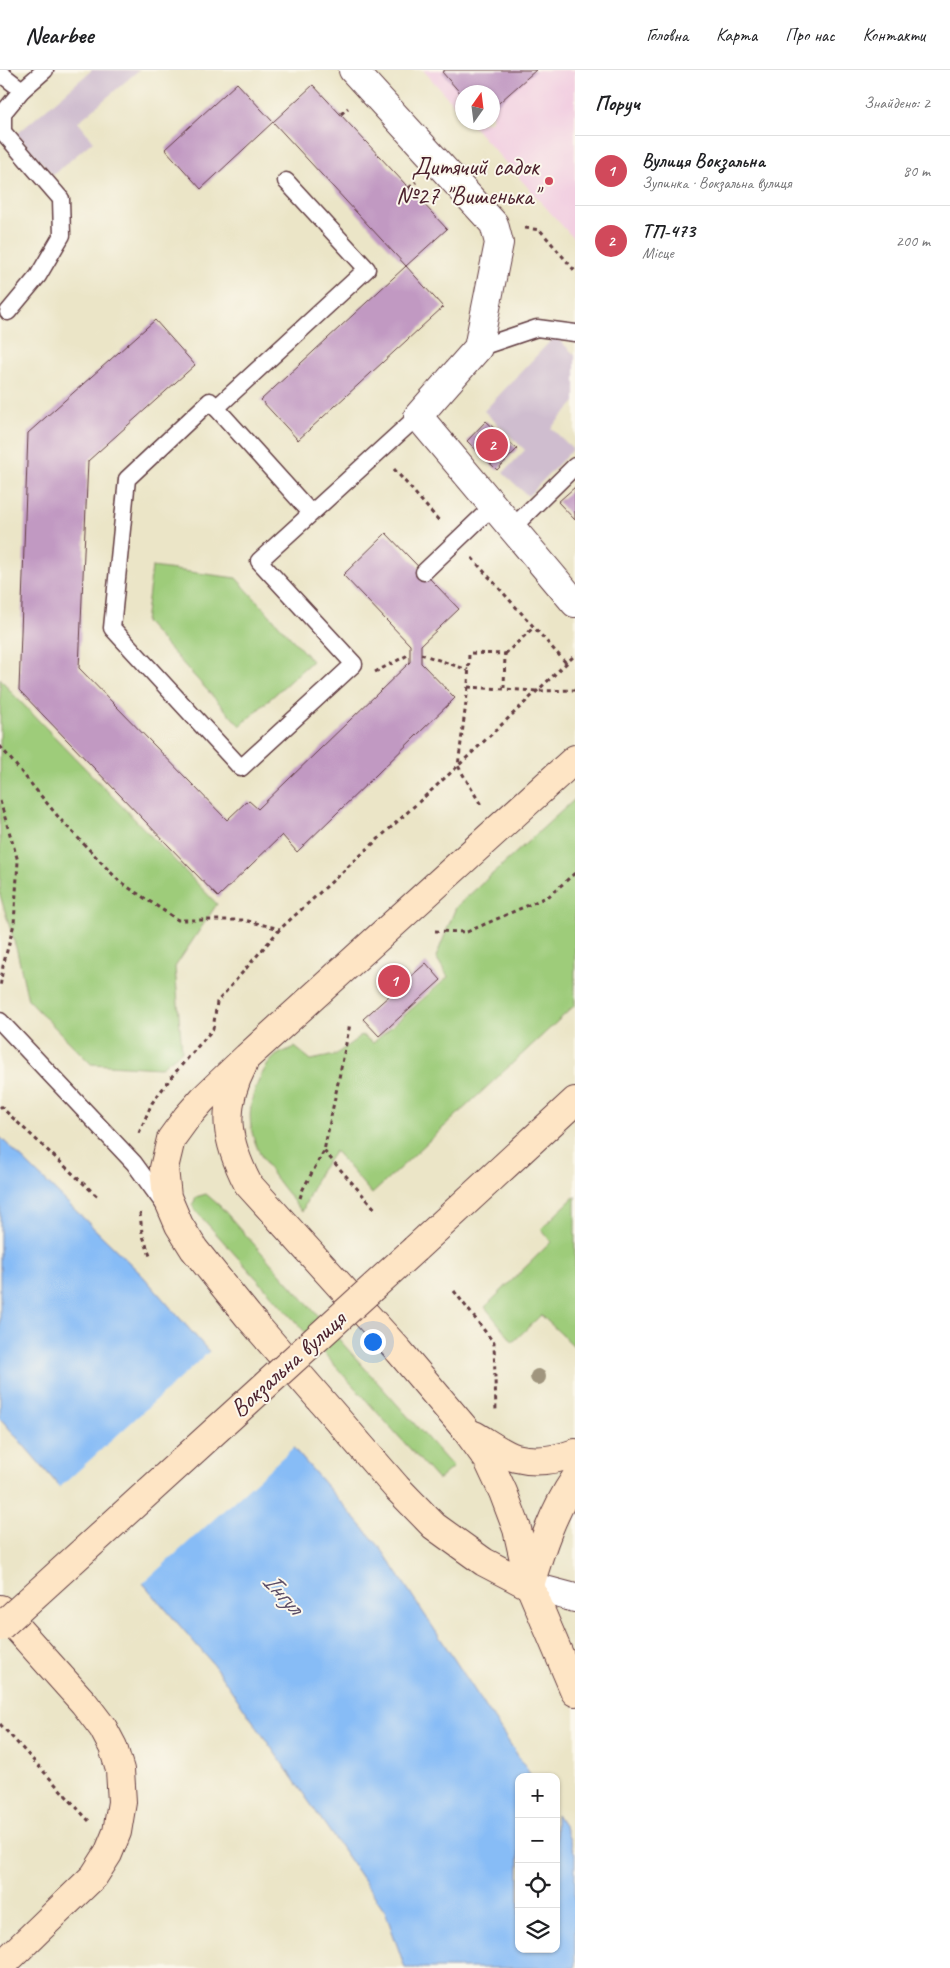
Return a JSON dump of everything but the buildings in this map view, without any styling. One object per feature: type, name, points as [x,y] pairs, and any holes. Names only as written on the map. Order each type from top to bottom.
[{"type":"main road","points":[[530,1586],[484,1562],[434,1526],[397,1488],[248,1316],[194,1249],[179,1225],[168,1197],[164,1168],[171,1139],[203,1099],[574,759]]},
{"type":"main road","points":[[247,1057],[236,1078],[227,1121],[236,1161],[248,1184],[399,1351],[466,1430],[488,1460],[517,1529],[530,1586],[575,1692]]},
{"type":"main road","name":"Вокзальна вулиця","points":[[0,1627],[575,1101]]},
{"type":"main road","points":[[466,1430],[515,1458],[560,1459],[575,1453]]},
{"type":"main road","points":[[530,1586],[544,1538],[568,1489],[575,1479]]},
{"type":"main road","points":[[0,1609],[84,1703],[103,1728],[113,1747],[120,1770],[122,1802],[117,1832],[108,1854],[94,1876],[0,1967]]},
{"type":"street","points":[[353,70],[494,224],[499,243],[478,348],[418,416],[575,603]]},
{"type":"street","points":[[530,1586],[575,1598]]},
{"type":"lane","points":[[8,312],[38,276],[62,235],[61,199],[4,132],[3,113],[22,90],[46,70]]},
{"type":"lane","points":[[0,73],[22,90]]},
{"type":"lane","points":[[216,408],[367,269],[286,181]]},
{"type":"lane","points":[[478,348],[537,328],[575,333]]},
{"type":"lane","points":[[311,513],[210,401],[127,479],[112,628],[241,768],[354,664],[258,561],[311,513],[418,416]]},
{"type":"lane","points":[[512,528],[575,466]]},
{"type":"lane","points":[[424,572],[493,506]]},
{"type":"lane","points":[[0,1021],[134,1164],[179,1225]]},
{"type":"path","points":[[494,224],[540,230],[575,272]]},
{"type":"path","points":[[481,805],[458,766],[468,687],[469,653],[505,654],[533,628]]},
{"type":"path","points":[[354,664],[366,677],[410,654]]},
{"type":"path","points":[[421,654],[468,670]]},
{"type":"path","points":[[504,688],[505,654]]},
{"type":"path","points":[[217,1002],[280,929],[458,766],[575,655]]},
{"type":"path","points":[[468,687],[538,691],[575,690]]},
{"type":"path","points":[[0,746],[60,819],[120,882],[178,920],[244,920],[280,929]]},
{"type":"path","points":[[0,801],[18,861],[14,924],[3,966],[0,988]]},
{"type":"path","points":[[435,931],[467,932],[549,896],[575,873]]},
{"type":"path","points":[[297,1207],[303,1188],[324,1151],[350,1024]]},
{"type":"path","points":[[0,1106],[99,1198]]},
{"type":"path","points":[[324,1151],[377,1211]]},
{"type":"path","points":[[454,1291],[494,1343],[496,1412]]},
{"type":"path","points":[[0,1724],[91,1822]]},
{"type":"shaded area","points":[[92,70],[139,70],[78,122],[93,141],[53,175],[17,134]]},
{"type":"shaded area","name":"Дитячий садок №27 \"Вишенька\"","points":[[423,70],[575,70],[575,240],[476,130],[500,130],[500,85],[455,85],[455,106]]},
{"type":"shaded area","points":[[555,336],[575,355],[575,402],[551,428],[573,449],[528,496],[503,473],[525,450],[484,411]]},
{"type":"green space","points":[[152,567],[236,578],[312,661],[240,726],[145,622]]},
{"type":"green space","points":[[0,678],[12,693],[217,904],[175,967],[182,1051],[160,1068],[91,1064],[28,1000],[17,951],[0,895]]},
{"type":"green space","points":[[575,799],[575,1005],[372,1194],[335,1151],[319,1173],[302,1212],[269,1169],[254,1139],[251,1123],[251,1105],[256,1087],[267,1065],[277,1055],[295,1047],[311,1060],[335,1055],[362,1035],[373,1043],[448,977],[436,957],[456,907]]},
{"type":"green space","points":[[206,1194],[220,1206],[453,1467],[438,1480],[194,1209],[193,1204],[196,1197]]},
{"type":"green space","points":[[575,1196],[575,1347],[541,1315],[513,1342],[485,1307],[551,1242],[541,1229]]},
{"type":"water","name":"Інгул","points":[[0,1137],[142,1275],[380,1547],[529,1773],[515,1773],[515,1953],[560,1953],[560,1820],[565,1827],[575,1854],[575,1968],[405,1968],[385,1911],[213,1664],[0,1418]]},
{"type":"pier","points":[[211,1350],[295,1446],[141,1585],[58,1489]]},
{"type":"place","name":"Дитячий садок №27 \"Вишенька\"","points":[[549,181]]},
{"type":"place","name":"ТП-473","points":[[492,445]]},
{"type":"place","name":"Вулиця Вокзальна","points":[[394,981]]}]
